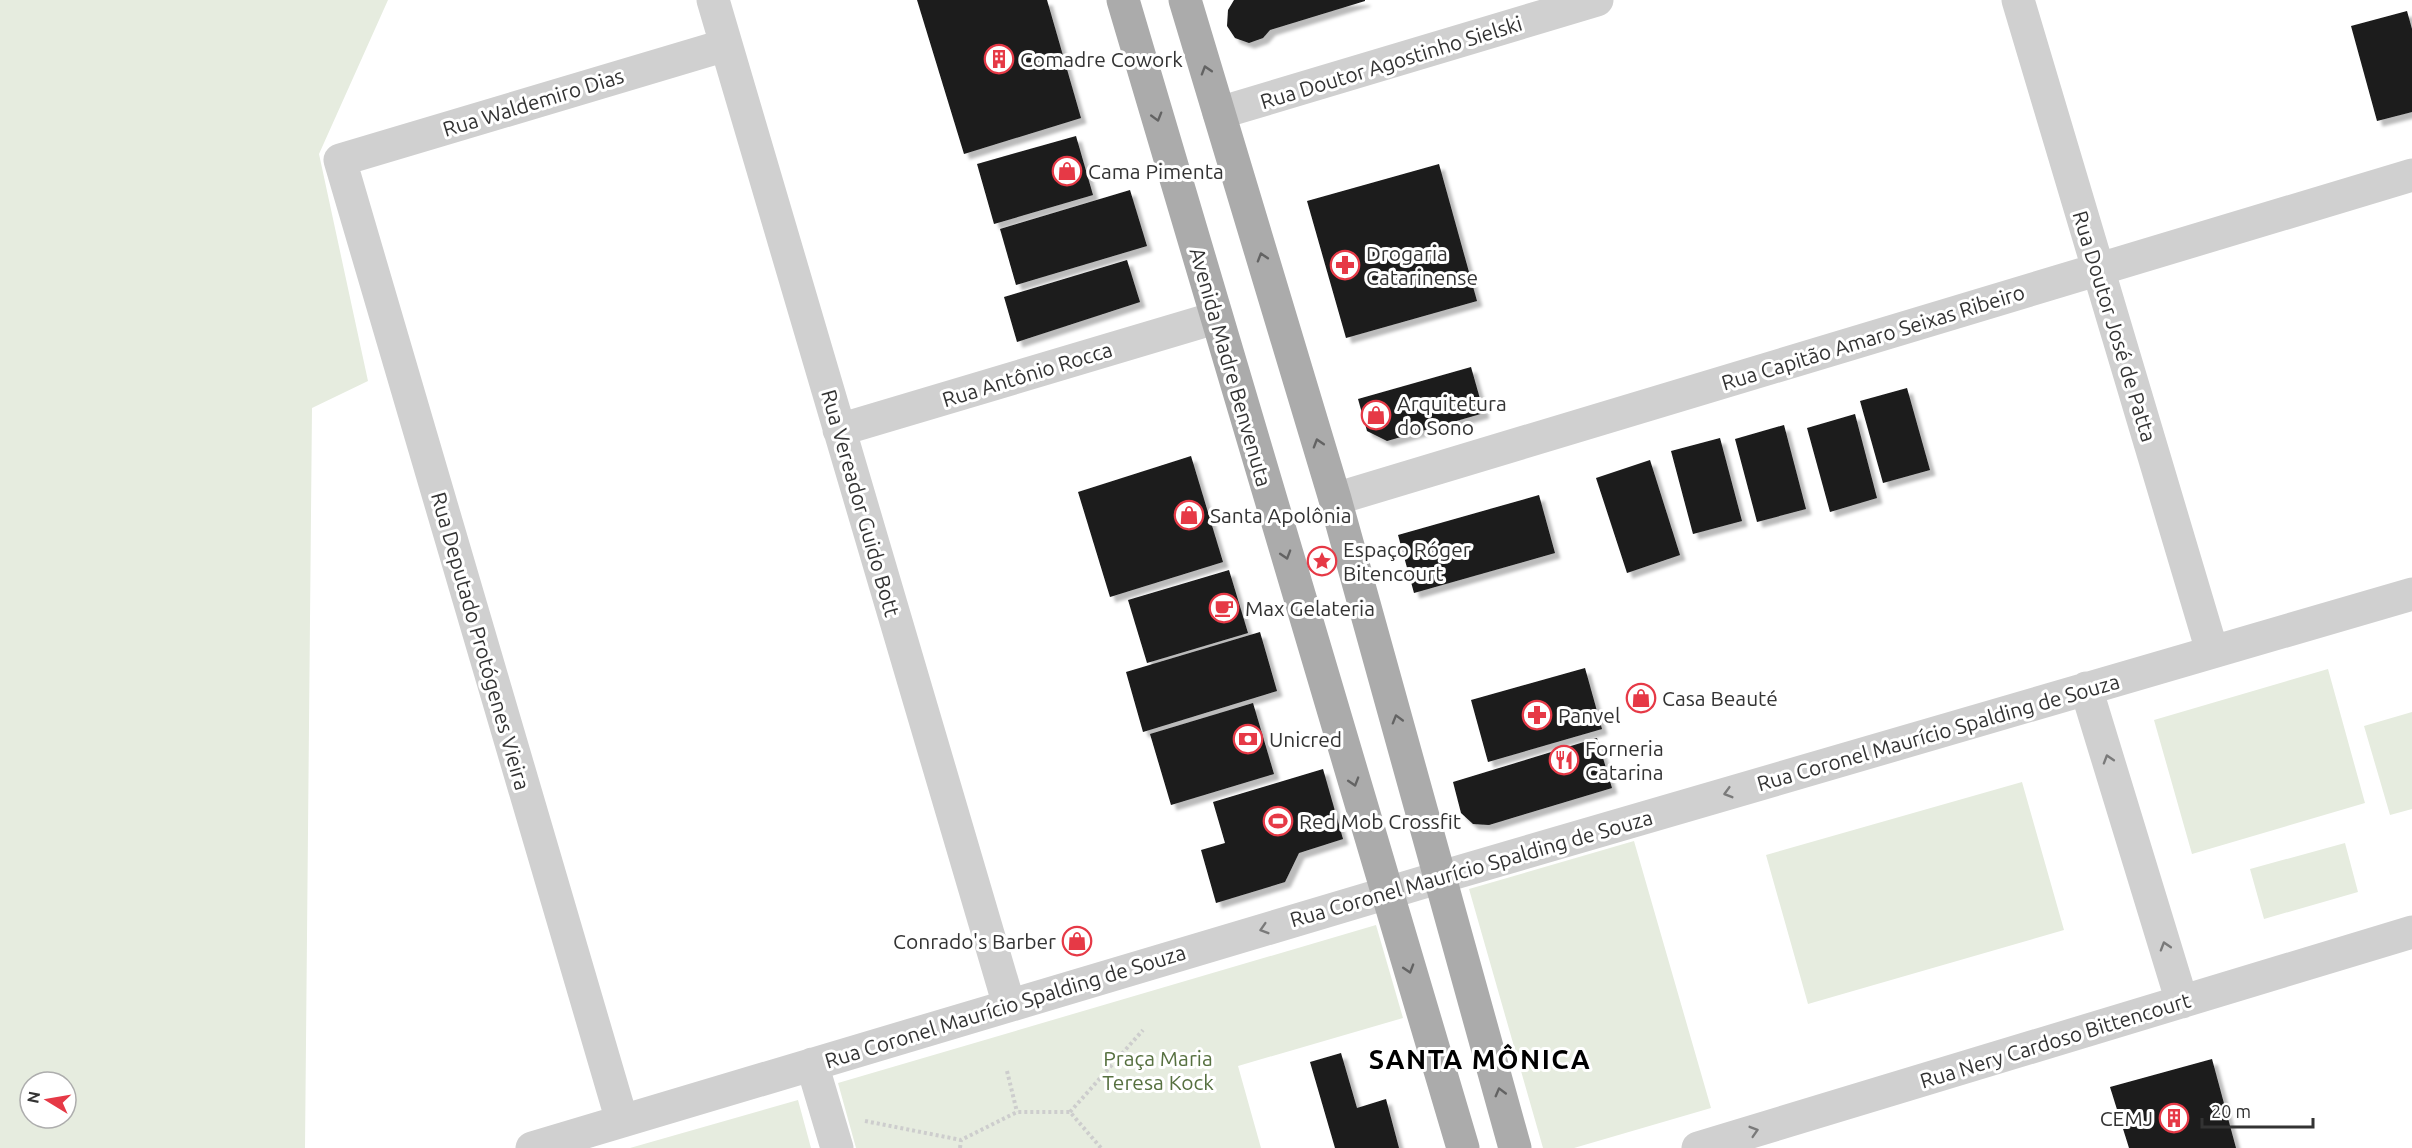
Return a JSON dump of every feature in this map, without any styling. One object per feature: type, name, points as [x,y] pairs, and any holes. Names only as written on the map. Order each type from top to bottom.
[{"type":"main road","name":"Avenida Madre Benvenuta","points":[[1123,0],[1215,318],[1463,1148]]},
{"type":"main road","points":[[1185,0],[1335,499],[1515,1148]]},
{"type":"street","name":"Rua Vereador Guido Bott","points":[[713,0],[1009,1005]]},
{"type":"street","name":"Rua Doutor Agostinho Sielski","points":[[1219,113],[1596,0]]},
{"type":"street","name":"Rua Doutor José de Patta","points":[[2018,0],[2212,651]]},
{"type":"street","name":"Rua Waldemiro Dias","points":[[340,160],[726,45]]},
{"type":"street","name":"Rua Deputado Protógenes Vieira","points":[[340,160],[622,1121]]},
{"type":"street","name":"Rua Capitão Amaro Seixas Ribeiro","points":[[1335,499],[2412,176]]},
{"type":"street","name":"Rua Antônio Rocca","points":[[839,430],[1215,318]]},
{"type":"street","name":"Rua Coronel Maurício Spalding de Souza","points":[[532,1148],[1441,877],[2412,594]]},
{"type":"street","points":[[2086,688],[2182,1002]]},
{"type":"street","name":"Rua Nery Cardoso Bittencourt","points":[[1698,1148],[2412,932]]},
{"type":"street","points":[[812,1064],[837,1148]]},
{"type":"path","points":[[862,1120],[961,1140],[1017,1112],[1070,1112],[1143,1030]]},
{"type":"path","points":[[1006,1071],[1017,1112]]},
{"type":"path","points":[[1070,1112],[1101,1148]]},
{"type":"path","points":[[960,1148],[961,1140]]},
{"type":"green space","points":[[0,0],[388,0],[319,154],[368,381],[312,408],[305,1148],[0,1148]]},
{"type":"green space","points":[[2328,669],[2365,803],[2192,854],[2154,720]]},
{"type":"green space","points":[[2412,712],[2412,809],[2390,815],[2364,726]]},
{"type":"green space","points":[[2022,782],[2064,930],[1808,1004],[1766,855]]},
{"type":"green space","points":[[1634,841],[1711,1108],[1574,1148],[1543,1148],[1469,889]]},
{"type":"green space","points":[[2345,843],[2358,892],[2264,919],[2250,869]]},
{"type":"green space","name":"Praça Maria Teresa Kock","points":[[1376,925],[1403,1018],[1238,1066],[1261,1148],[856,1148],[838,1083]]},
{"type":"green space","points":[[798,1100],[811,1148],[630,1148]]},
{"type":"building","name":"Comadre Cowork","points":[[917,0],[1047,0],[1081,118],[964,154]]},
{"type":"building","points":[[1234,0],[1365,1],[1270,30],[1263,38],[1249,43],[1235,38],[1227,26],[1228,10]]},
{"type":"building","points":[[2407,11],[2412,29],[2412,112],[2377,121],[2351,26]]},
{"type":"building","points":[[1076,136],[1093,195],[994,224],[977,164]]},
{"type":"building","points":[[1439,164],[1477,301],[1346,338],[1307,201]]},
{"type":"building","points":[[1130,190],[1147,246],[1016,285],[1000,229]]},
{"type":"building","points":[[1127,260],[1140,302],[1017,342],[1004,297]]},
{"type":"building","points":[[1471,367],[1484,413],[1387,441],[1367,431],[1358,399]]},
{"type":"building","points":[[1907,388],[1930,470],[1883,483],[1860,401]]},
{"type":"building","points":[[1855,414],[1877,498],[1830,512],[1807,428]]},
{"type":"building","points":[[1784,425],[1806,509],[1757,522],[1735,439]]},
{"type":"building","points":[[1720,438],[1742,521],[1693,534],[1671,451]]},
{"type":"building","points":[[1191,456],[1223,562],[1110,597],[1078,492]]},
{"type":"building","points":[[1650,460],[1680,555],[1627,573],[1596,478]]},
{"type":"building","points":[[1539,495],[1555,553],[1414,593],[1398,535]]},
{"type":"building","points":[[1229,570],[1248,633],[1147,663],[1128,600]]},
{"type":"building","points":[[1260,632],[1277,691],[1143,732],[1126,672]]},
{"type":"building","name":"Panvel","points":[[1585,668],[1602,729],[1488,762],[1471,700]]},
{"type":"building","points":[[1253,703],[1274,774],[1171,805],[1150,734]]},
{"type":"building","name":"Forneria Catarina","points":[[1597,738],[1612,788],[1489,825],[1473,824],[1461,813],[1453,782]]},
{"type":"building","name":"Red Mob Crossfit","points":[[1323,769],[1343,839],[1299,853],[1285,882],[1216,903],[1201,850],[1225,843],[1213,802]]},
{"type":"building","points":[[1341,1053],[1357,1108],[1386,1099],[1399,1148],[1335,1148],[1310,1062]]},
{"type":"building","name":"CEMJ","points":[[2212,1059],[2236,1148],[2129,1148],[2110,1087]]},
{"type":"place","name":"Comadre Cowork","points":[[999,59]]},
{"type":"place","name":"Cama Pimenta","points":[[1067,171]]},
{"type":"place","name":"Drogaria Catarinense","points":[[1345,265]]},
{"type":"place","name":"Arquitetura do Sono","points":[[1376,415]]},
{"type":"place","name":"Santa Apolônia","points":[[1189,515]]},
{"type":"place","name":"Espaço Róger Bitencourt","points":[[1322,561]]},
{"type":"place","name":"Max Gelateria","points":[[1224,608]]},
{"type":"place","name":"Casa Beauté","points":[[1641,698]]},
{"type":"place","name":"Panvel","points":[[1537,715]]},
{"type":"place","name":"Unicred","points":[[1248,739]]},
{"type":"place","name":"Forneria Catarina","points":[[1564,760]]},
{"type":"place","name":"Red Mob Crossfit","points":[[1278,821]]},
{"type":"place","name":"Conrado's Barber","points":[[1077,941]]},
{"type":"place","name":"CEMJ","points":[[2174,1118]]},
{"type":"district","name":"SANTA MÔNICA","points":[[1480,1059]]}]
